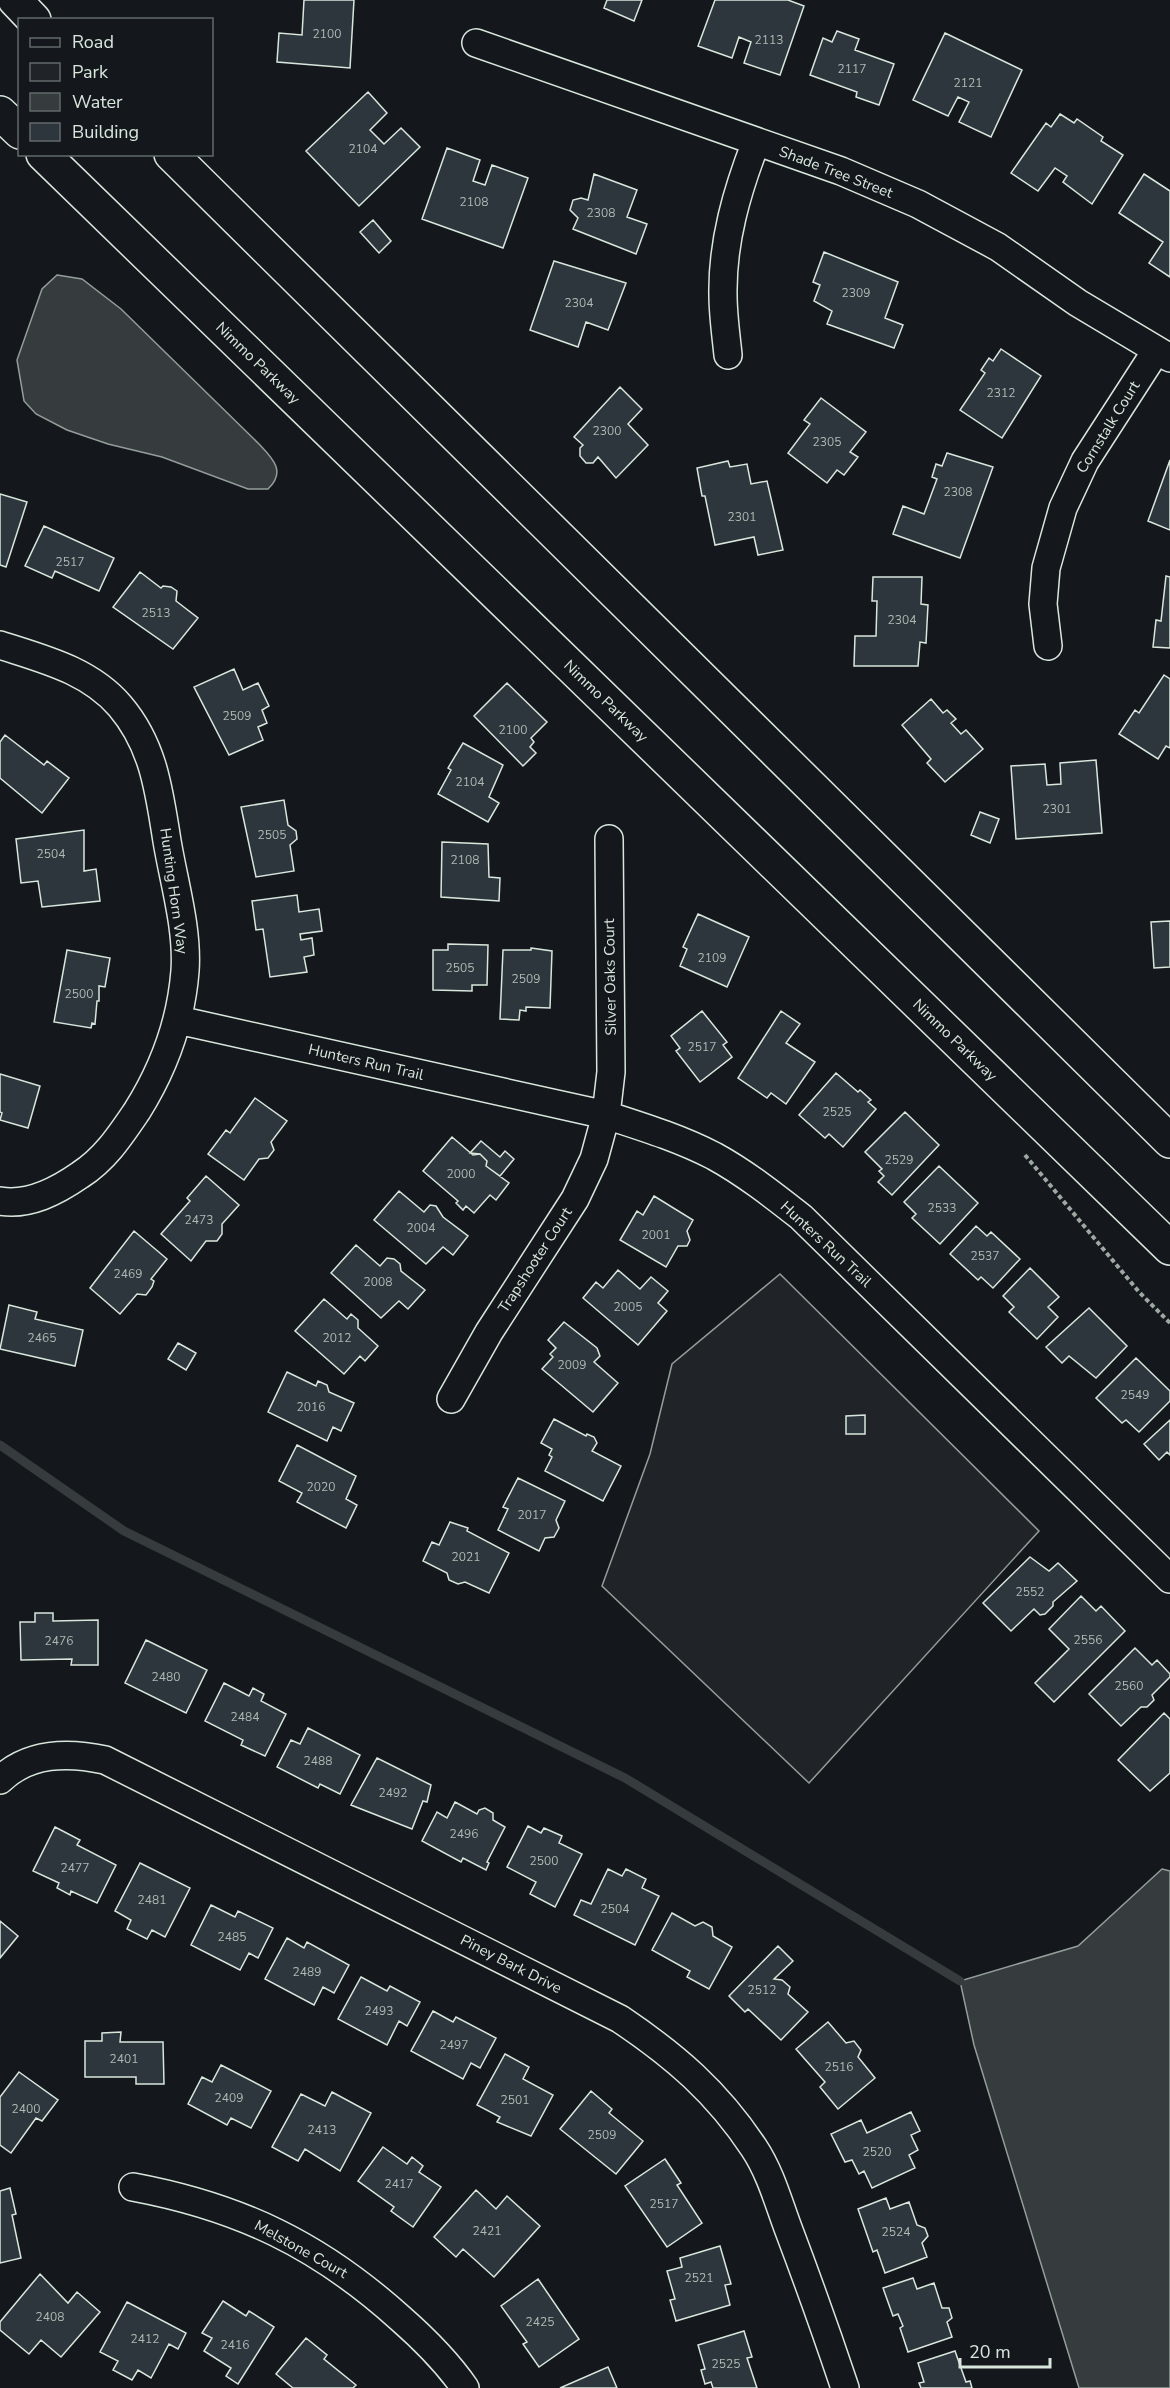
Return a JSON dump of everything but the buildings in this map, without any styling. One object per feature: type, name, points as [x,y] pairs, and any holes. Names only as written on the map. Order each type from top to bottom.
[{"type":"highway","points":[[15,0],[32,18]]},
{"type":"highway","points":[[0,113],[18,130]]},
{"type":"highway","name":"Nimmo Parkway","points":[[45,156],[1170,1248]]},
{"type":"highway","points":[[173,156],[1170,1141]]},
{"type":"street","name":"Shade Tree Street","points":[[476,43],[841,171],[918,204],[998,248],[1078,303],[1163,354]]},
{"type":"street","points":[[728,355],[723,294],[728,233],[740,184],[756,142]]},
{"type":"street","name":"Cornstalk Court","points":[[1048,646],[1043,604],[1046,568],[1062,508],[1084,461],[1163,354]]},
{"type":"street","name":"Hunting Horn Way","points":[[0,645],[64,665],[94,682],[119,705],[143,740],[156,772],[183,937],[185,970],[178,1020],[166,1059],[147,1096],[115,1144],[91,1168],[62,1187],[32,1200],[0,1201]]},
{"type":"street","name":"Silver Oaks Court","points":[[606,1115],[611,1072],[609,839]]},
{"type":"street","name":"Hunters Run Trail","points":[[178,1020],[606,1115],[661,1132],[715,1156],[755,1181],[801,1216],[1170,1579]]},
{"type":"street","name":"Trapshooter Court","points":[[451,1399],[495,1322],[575,1200],[594,1159],[606,1115]]},
{"type":"street","name":"Piney Bark Drive","points":[[0,1780],[29,1761],[51,1755],[78,1754],[105,1760],[620,2019],[663,2048],[695,2075],[730,2114],[765,2166],[816,2301],[845,2388]]},
{"type":"street","name":"Melstone Court","points":[[133,2187],[225,2210],[269,2228],[331,2262],[369,2290],[428,2343],[465,2388]]},
{"type":"green space","points":[[780,1274],[1039,1531],[809,1783],[602,1586],[650,1454],[672,1364]]},
{"type":"water","points":[[57,275],[82,279],[121,309],[258,443],[272,459],[277,470],[274,482],[268,489],[248,489],[162,457],[108,444],[67,430],[36,414],[24,401],[17,360],[42,289]]},
{"type":"water","points":[[1162,1869],[1170,1871],[1170,2388],[1079,2388],[974,2045],[960,1981],[1078,1946]]},
{"type":"waterway","points":[[0,1445],[124,1531],[625,1778],[960,1981]]}]
